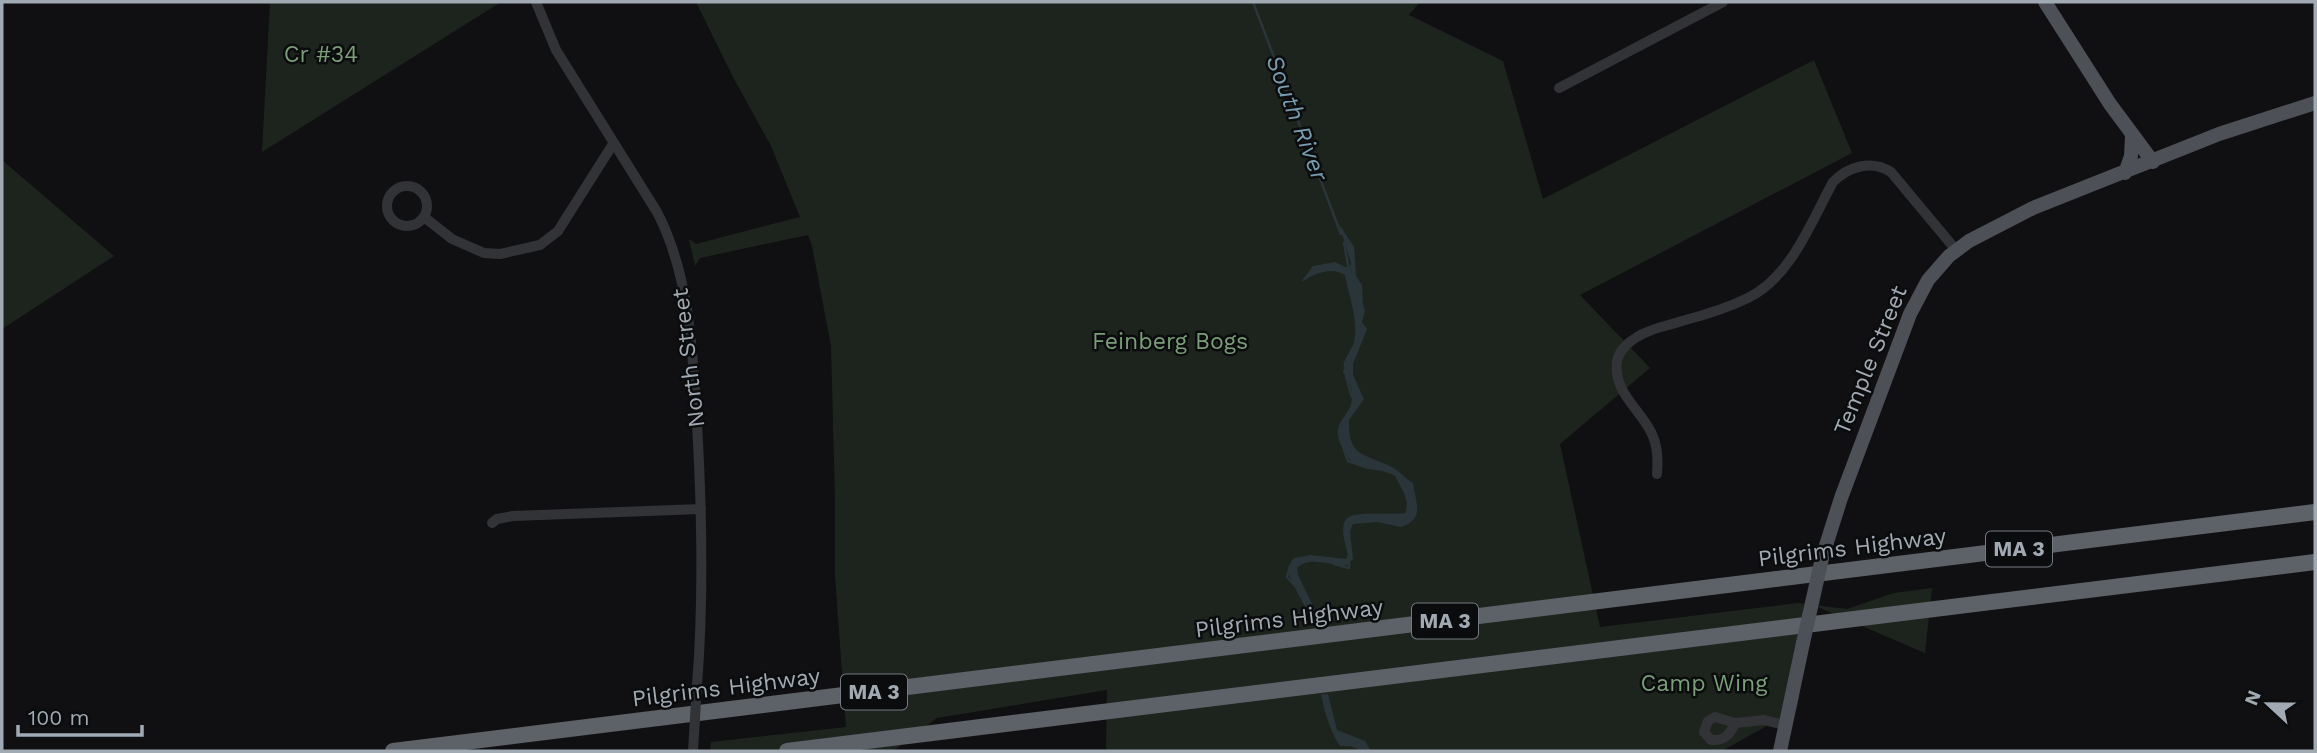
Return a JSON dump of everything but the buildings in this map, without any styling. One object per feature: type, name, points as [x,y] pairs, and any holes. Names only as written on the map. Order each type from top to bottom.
[{"type":"highway","name":"Pilgrims Highway","points":[[393,751],[2315,513]]},
{"type":"highway","name":"MA 3","points":[[787,751],[2315,562]]},
{"type":"main road","points":[[2045,2],[2109,104],[2153,162]]},
{"type":"main road","name":"Temple Street","points":[[1780,751],[1822,558],[1843,491],[1910,314],[1928,280],[1956,250],[2033,208],[2240,126],[2315,103]]},
{"type":"main road","points":[[2125,173],[2131,156],[2132,136]]},
{"type":"street","name":"North Street","points":[[536,2],[556,50],[667,232],[688,319],[694,367],[701,509],[701,614],[692,751]]},
{"type":"street","points":[[1559,88],[1706,6],[1723,2]]},
{"type":"street","points":[[424,217],[452,239],[484,253],[500,254],[540,245],[558,231],[613,144]]},
{"type":"street","points":[[1657,474],[1658,455],[1654,439],[1631,405],[1619,380],[1619,355],[1630,342],[1650,330],[1720,309],[1749,297],[1766,286],[1795,251],[1833,182],[1841,174],[1867,165],[1884,167],[1956,250]]},
{"type":"street","points":[[492,523],[505,517],[701,509]]},
{"type":"street","points":[[1734,723],[1764,720],[1785,725]]},
{"type":"green space","name":"Cr #34","points":[[270,2],[501,2],[262,152]]},
{"type":"green space","name":"Feinberg Bogs","points":[[696,2],[1420,2],[1409,15],[1503,61],[1543,199],[1814,60],[1852,153],[1580,295],[1650,368],[1560,444],[1600,627],[1798,603],[1847,609],[1894,593],[1932,588],[1925,653],[1813,605],[1797,709],[1722,751],[1106,751],[1107,690],[937,718],[893,751],[710,751],[711,742],[846,727],[835,576],[831,346],[812,246],[808,235],[700,258],[695,266],[689,239],[696,244],[800,217],[771,146]]},
{"type":"green space","points":[[2,160],[114,256],[2,329]]},
{"type":"shaded area","points":[[1339,224],[1354,247],[1356,276],[1362,285],[1365,311],[1362,322],[1367,329],[1353,364],[1353,375],[1364,399],[1349,420],[1351,441],[1359,452],[1393,468],[1413,483],[1417,510],[1413,520],[1401,527],[1377,522],[1353,524],[1350,531],[1353,559],[1347,565],[1308,562],[1297,568],[1319,618],[1311,620],[1289,574],[1294,558],[1310,555],[1346,559],[1348,555],[1343,529],[1348,517],[1363,514],[1399,514],[1405,513],[1407,508],[1405,494],[1395,476],[1355,464],[1339,440],[1339,426],[1352,398],[1351,388],[1343,372],[1355,337],[1353,310],[1345,275],[1328,271],[1301,282],[1313,266],[1335,262],[1350,267]]},
{"type":"shaded area","points":[[1321,694],[1328,694],[1337,730],[1365,741],[1371,751],[1340,746],[1328,721]]},
{"type":"waterway","name":"South River","points":[[1253,2],[1341,234]]},
{"type":"waterway","name":"South River","points":[[1344,243],[1349,270]]},
{"type":"waterway","name":"South River","points":[[1345,366],[1353,347]]},
{"type":"waterway","name":"South River","points":[[1346,377],[1352,397]]},
{"type":"waterway","name":"South River","points":[[1344,450],[1348,461],[1357,464]]},
{"type":"waterway","name":"South River","points":[[1334,564],[1349,568],[1349,562]]},
{"type":"waterway","name":"South River","points":[[1290,566],[1287,577],[1298,589]]},
{"type":"park label","name":"Camp Wing","points":[[1704,683]]}]
